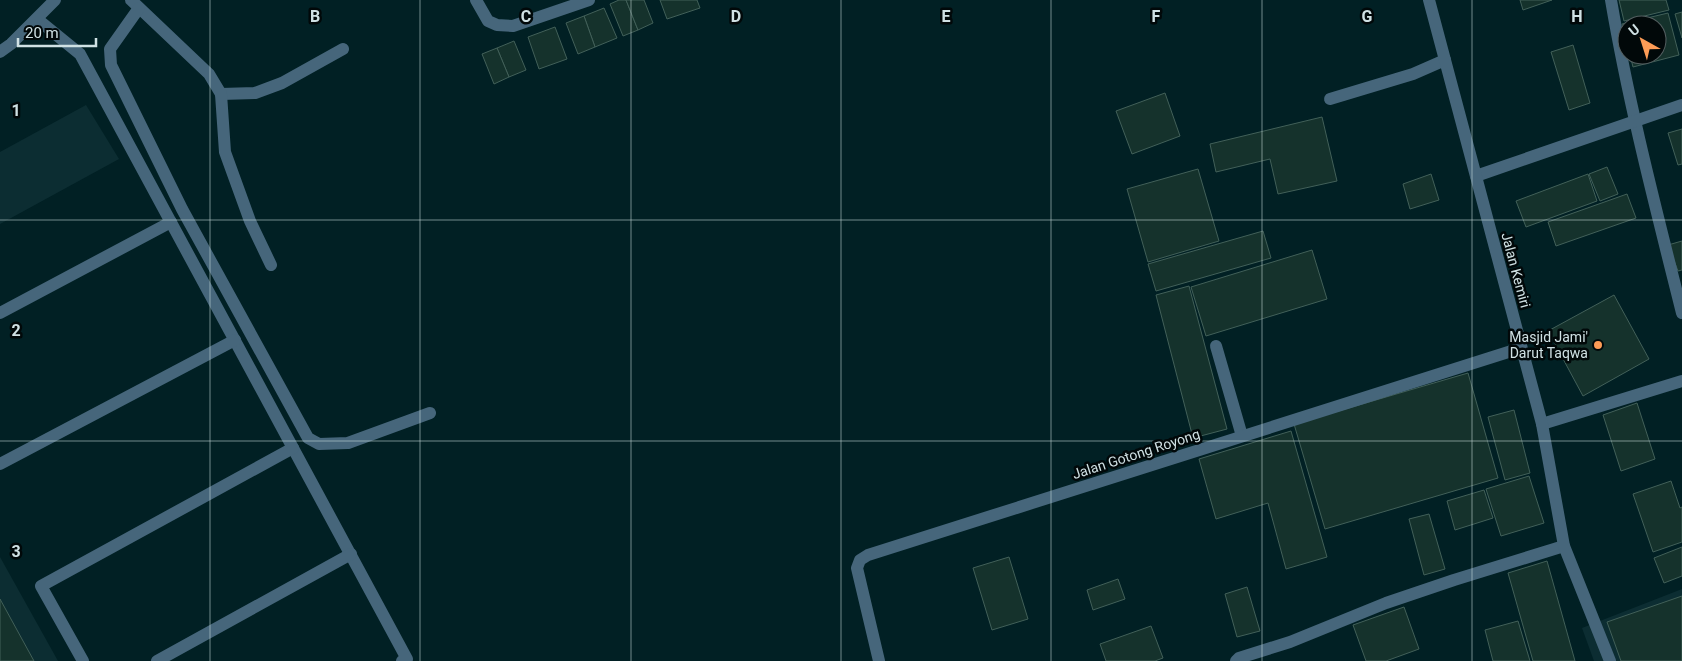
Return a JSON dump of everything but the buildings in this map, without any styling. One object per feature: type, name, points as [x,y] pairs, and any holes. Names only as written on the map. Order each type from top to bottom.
[{"type":"street","points":[[0,52],[55,0]]},
{"type":"street","points":[[476,0],[488,20],[497,25],[513,26],[589,0]]},
{"type":"street","name":"Jalan Kemiri","points":[[1430,0],[1542,424],[1564,546],[1610,661]]},
{"type":"street","points":[[1611,0],[1634,122],[1682,313]]},
{"type":"street","points":[[271,264],[250,221],[225,152],[221,94],[209,74],[135,4],[110,49],[112,65],[182,209],[308,438],[319,444],[348,443],[430,413]]},
{"type":"street","points":[[37,19],[80,54],[407,658],[402,661]]},
{"type":"street","points":[[221,94],[255,93],[282,83],[343,49]]},
{"type":"street","points":[[1330,99],[1413,74],[1445,60]]},
{"type":"street","points":[[1476,176],[1682,105]]},
{"type":"street","points":[[0,313],[171,222]]},
{"type":"street","points":[[0,464],[235,340]]},
{"type":"street","points":[[1216,346],[1242,436]]},
{"type":"street","name":"Jalan Gotong Royong","points":[[879,661],[856,568],[860,560],[868,555],[1521,348]]},
{"type":"street","points":[[1542,424],[1682,381]]},
{"type":"street","points":[[82,661],[41,586],[294,448]]},
{"type":"street","points":[[1236,661],[1239,658],[1290,642],[1386,602],[1564,546]]},
{"type":"street","points":[[157,661],[351,554]]},
{"type":"shaded area","points":[[86,105],[119,159],[0,224],[0,152]]},
{"type":"shaded area","points":[[0,557],[58,661],[0,661]]},
{"type":"shaded area","points":[[1682,589],[1682,661],[1594,661],[1582,628]]},
{"type":"place","name":"Masjid Jami' Darut Taqwa","points":[[1598,345]]}]
